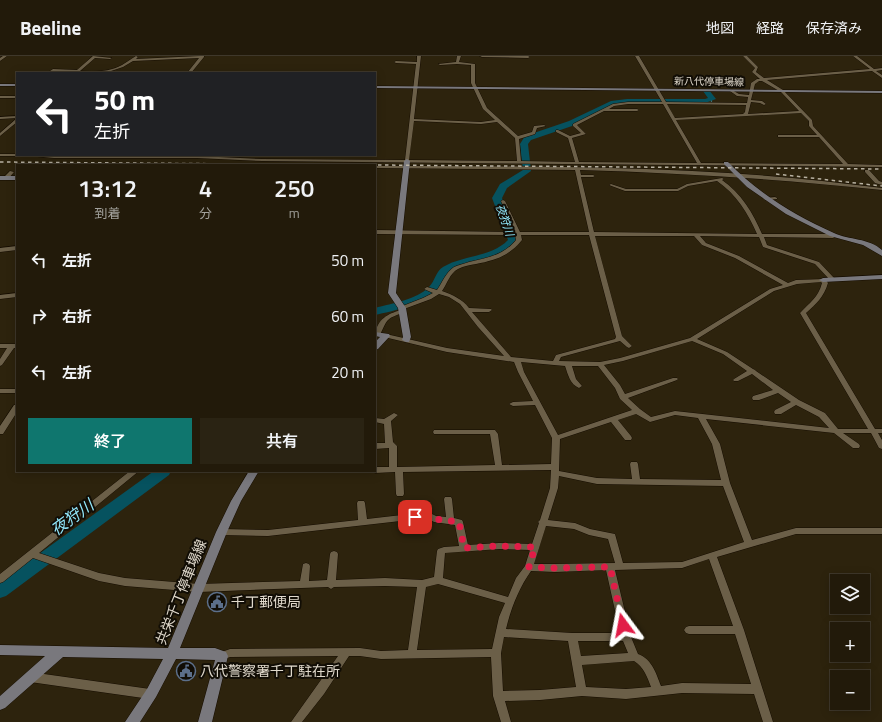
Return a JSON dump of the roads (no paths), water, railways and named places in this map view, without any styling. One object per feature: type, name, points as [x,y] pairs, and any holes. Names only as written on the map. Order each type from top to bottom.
[{"type":"street","points":[[0,56],[5,56]]},
{"type":"street","points":[[0,60],[5,56]]},
{"type":"street","points":[[126,65],[138,56]]},
{"type":"street","points":[[132,60],[202,56]]},
{"type":"street","points":[[190,72],[202,56]]},
{"type":"street","points":[[406,340],[407,337],[401,307],[392,293],[419,56]]},
{"type":"street","points":[[457,62],[459,56]]},
{"type":"street","points":[[482,56],[528,57]]},
{"type":"street","points":[[637,56],[699,163]]},
{"type":"street","points":[[746,56],[757,68],[754,71],[762,79],[782,91],[811,121],[810,126],[846,165]]},
{"type":"street","points":[[855,56],[882,77]]},
{"type":"street","points":[[50,72],[53,70],[77,72],[94,57],[110,58]]},
{"type":"street","points":[[108,72],[126,65],[168,63],[168,59]]},
{"type":"street","points":[[396,62],[418,63]]},
{"type":"street","points":[[440,64],[457,62],[473,64],[474,83],[486,110],[520,138]]},
{"type":"street","points":[[744,115],[747,112],[753,83],[762,79],[837,74],[882,69]]},
{"type":"street","points":[[0,85],[16,85]]},
{"type":"street","name":"新八代停車場線","points":[[376,87],[732,91],[750,98],[782,91],[882,92]]},
{"type":"street","points":[[0,97],[15,97]]},
{"type":"street","points":[[0,103],[15,97]]},
{"type":"street","points":[[557,130],[570,137],[584,134],[574,125],[605,108],[624,103],[750,98],[764,104]]},
{"type":"street","points":[[605,108],[636,109]]},
{"type":"street","points":[[673,118],[802,112]]},
{"type":"street","points":[[8,118],[16,114]]},
{"type":"street","points":[[0,118],[16,118]]},
{"type":"street","points":[[0,135],[16,119]]},
{"type":"street","points":[[412,120],[481,123],[499,121]]},
{"type":"street","points":[[520,138],[534,133],[535,127],[544,126]]},
{"type":"street","points":[[780,136],[819,136]]},
{"type":"street","points":[[570,137],[576,162]]},
{"type":"street","points":[[519,162],[520,138]]},
{"type":"street","points":[[0,154],[16,155]]},
{"type":"street","points":[[43,156],[123,156],[143,158],[406,164],[737,176],[819,181],[882,189]]},
{"type":"street","points":[[141,163],[143,158]]},
{"type":"street","points":[[376,167],[406,164],[519,162],[726,163],[882,166]]},
{"type":"street","points":[[726,163],[737,176],[781,210],[833,236],[849,242],[874,246],[882,254]]},
{"type":"street","points":[[577,170],[591,234],[619,337],[629,346]]},
{"type":"street","points":[[866,171],[882,184]]},
{"type":"street","points":[[3,178],[12,172]]},
{"type":"street","points":[[578,176],[593,176]]},
{"type":"street","points":[[611,185],[625,190],[678,190],[687,185],[737,176]]},
{"type":"street","points":[[3,178],[16,178]]},
{"type":"street","points":[[718,180],[730,187],[736,194],[767,247],[817,264],[832,279]]},
{"type":"street","points":[[766,199],[775,198]]},
{"type":"street","points":[[376,345],[380,335],[380,325],[384,319],[401,307],[428,298],[437,292],[450,272],[456,268],[502,256],[510,251],[519,240],[503,201]]},
{"type":"street","points":[[376,232],[833,236]]},
{"type":"street","points":[[696,235],[704,244],[738,257],[786,284]]},
{"type":"street","points":[[0,250],[16,248]]},
{"type":"street","points":[[380,335],[447,350],[509,359],[568,364],[600,364],[621,360],[692,339],[751,302],[786,284],[832,279],[882,277]]},
{"type":"street","points":[[823,280],[825,283],[822,295],[817,302],[803,313],[882,446]]},
{"type":"street","points":[[428,289],[457,299],[508,355],[509,359]]},
{"type":"street","points":[[0,297],[16,295]]},
{"type":"street","points":[[468,310],[489,310]]},
{"type":"street","points":[[555,362],[558,356],[618,340],[619,337]]},
{"type":"street","points":[[692,339],[726,353],[796,402],[822,415],[837,431],[856,446]]},
{"type":"street","points":[[0,346],[14,346]]},
{"type":"street","points":[[0,364],[14,346]]},
{"type":"street","points":[[506,722],[498,696],[496,653],[500,632],[510,600],[529,567],[554,488],[555,470],[556,438],[521,372],[518,360]]},
{"type":"street","points":[[568,364],[573,380],[579,386]]},
{"type":"street","points":[[600,364],[618,387],[623,397],[637,411],[650,420],[675,413],[837,431],[882,431]]},
{"type":"street","points":[[736,380],[753,372]]},
{"type":"street","points":[[623,397],[675,379]]},
{"type":"street","points":[[756,398],[779,390]]},
{"type":"street","points":[[0,391],[16,391]]},
{"type":"street","points":[[778,412],[796,402]]},
{"type":"street","points":[[513,404],[538,403]]},
{"type":"street","points":[[0,432],[16,408]]},
{"type":"street","points":[[556,438],[637,411]]},
{"type":"street","points":[[376,420],[386,421],[394,415]]},
{"type":"street","points":[[701,416],[716,444],[726,484],[749,544]]},
{"type":"street","points":[[614,419],[628,438]]},
{"type":"street","points":[[386,421],[389,443],[393,446],[400,494]]},
{"type":"street","points":[[437,432],[492,432],[494,434],[499,468]]},
{"type":"street","points":[[376,446],[391,445]]},
{"type":"street","points":[[634,464],[637,482]]},
{"type":"street","points":[[376,470],[499,468],[555,470],[597,481],[726,484]]},
{"type":"street","points":[[0,579],[34,554],[134,472]]},
{"type":"street","name":"共栄千丁停車場線","points":[[132,722],[150,694],[172,653],[222,532],[241,491],[253,472]]},
{"type":"street","points":[[448,499],[450,520]]},
{"type":"street","points":[[361,502],[363,523]]},
{"type":"street","points":[[222,532],[268,533],[428,515],[434,519],[450,520],[460,524],[464,548]]},
{"type":"street","points":[[542,522],[575,526],[589,532],[612,536],[615,567],[626,637],[634,657]]},
{"type":"street","points":[[529,567],[555,568],[682,565],[796,531],[882,531]]},
{"type":"street","points":[[438,580],[441,551],[499,546],[535,547]]},
{"type":"street","points":[[34,554],[99,577],[125,582],[199,588],[331,585],[385,582],[422,584],[438,580],[510,600]]},
{"type":"street","points":[[331,585],[334,554]]},
{"type":"street","points":[[712,555],[739,630],[768,722]]},
{"type":"street","points":[[304,585],[306,566]]},
{"type":"street","points":[[412,654],[422,584]]},
{"type":"street","points":[[689,630],[739,630]]},
{"type":"street","points":[[500,632],[572,637],[626,637]]},
{"type":"street","points":[[572,637],[575,659],[578,661],[582,691]]},
{"type":"street","points":[[0,650],[215,654],[222,656],[230,653],[360,652],[380,655],[496,653]]},
{"type":"street","points":[[0,704],[58,652]]},
{"type":"street","points":[[296,722],[346,653]]},
{"type":"street","points":[[205,722],[222,656]]},
{"type":"street","points":[[578,661],[634,657],[641,659],[646,663],[658,691]]},
{"type":"street","points":[[30,677],[150,694]]},
{"type":"street","points":[[498,696],[540,695],[582,691],[626,694],[682,688],[757,690]]},
{"type":"waterway","name":"夜狩川","points":[[376,312],[425,296],[435,287],[445,270],[459,263],[505,249],[513,240],[497,198],[503,186],[527,171],[524,144],[528,138],[572,123],[614,103],[627,101],[705,101],[712,99],[707,91]]},
{"type":"waterway","name":"夜狩川","points":[[699,102],[711,103],[712,99]]},
{"type":"waterway","name":"夜狩川","points":[[0,591],[163,472]]},
{"type":"railway","points":[[0,162],[252,164]]},
{"type":"railway","points":[[376,165],[882,169]]},
{"type":"railway","points":[[776,174],[882,186]]},
{"type":"place","name":"千丁郵便局","points":[[217,602]]},
{"type":"place","name":"八代警察署千丁駐在所","points":[[186,671]]}]
